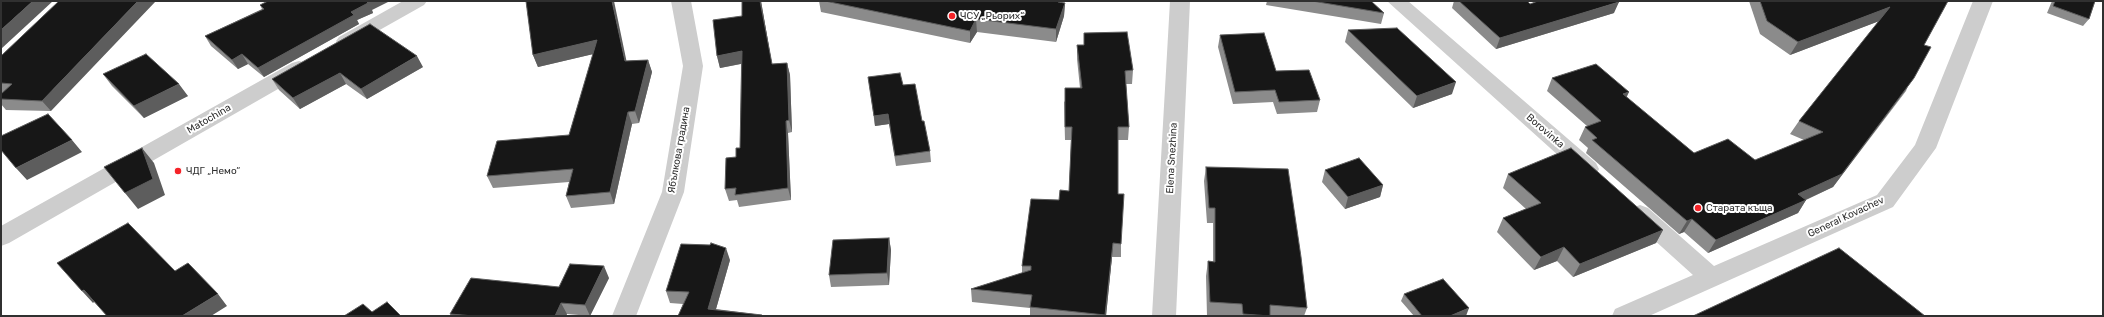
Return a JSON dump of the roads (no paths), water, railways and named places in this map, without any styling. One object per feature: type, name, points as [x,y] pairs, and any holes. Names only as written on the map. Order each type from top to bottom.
[{"type":"street","name":"Matochina","points":[[1,237],[417,1]]},
{"type":"street","name":"Ябълкова градина","points":[[624,316],[673,192],[693,66],[681,1]]},
{"type":"street","name":"Elena Snezhina","points":[[1164,316],[1180,1]]},
{"type":"street","name":"Borovinka","points":[[1397,1],[1604,183]]},
{"type":"street","name":"General Kovachev","points":[[1624,316],[1885,201],[1925,148],[1983,1]]},
{"type":"street","points":[[1622,199],[1711,277]]},
{"type":"place","name":"ЧСУ „Рьорих“","points":[[952,16]]},
{"type":"place","name":"ЧДГ „Немо“","points":[[178,171]]},
{"type":"place","name":"Старата къща","points":[[1698,208]]}]
